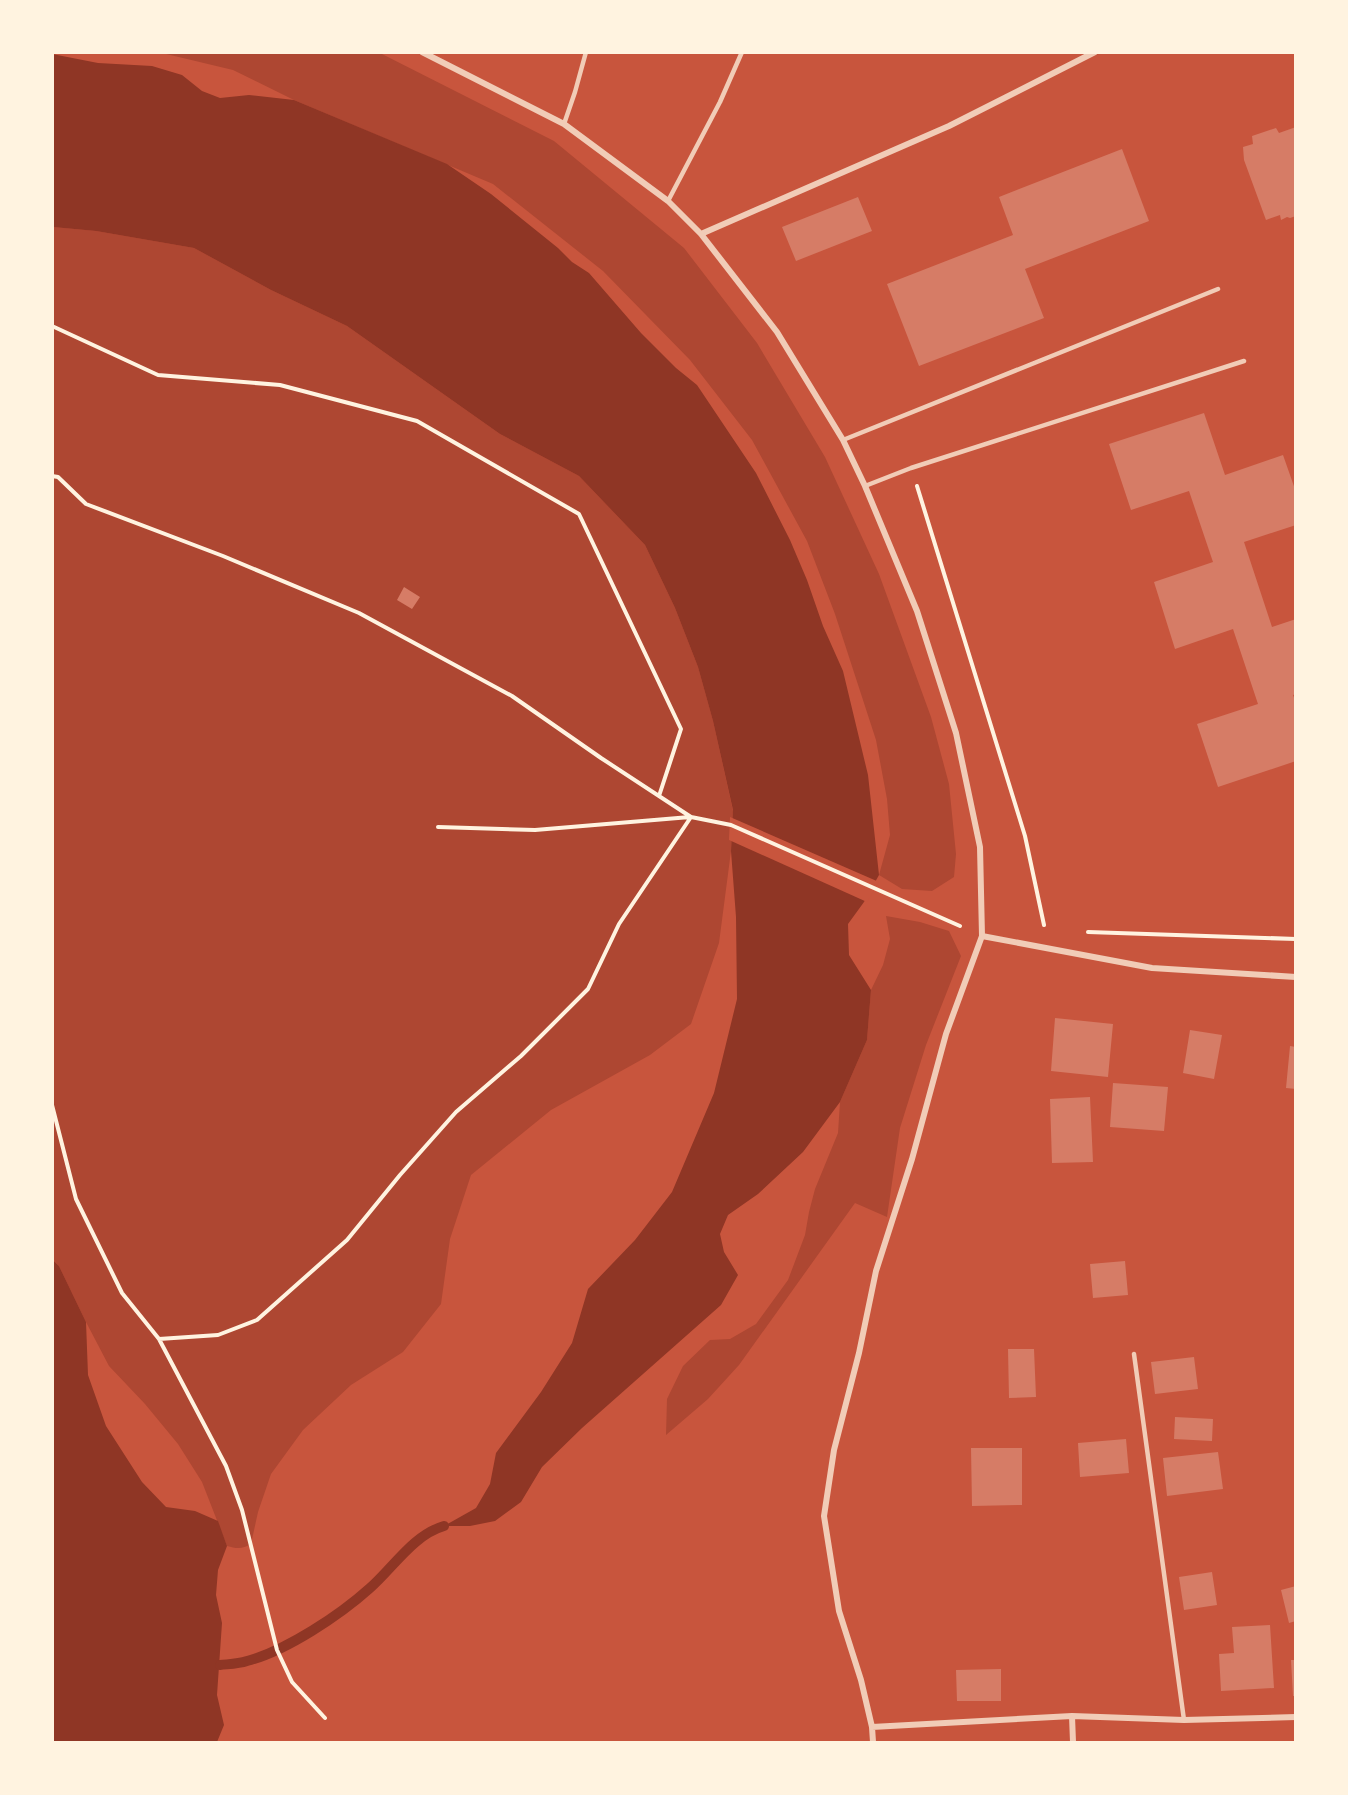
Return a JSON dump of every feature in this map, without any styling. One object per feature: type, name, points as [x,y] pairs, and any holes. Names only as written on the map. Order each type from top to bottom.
[{"type":"street","points":[[422,52],[564,124],[668,201],[701,234],[777,332],[843,440],[865,486],[917,611],[956,734],[980,847],[982,936],[946,1034],[912,1159],[876,1271],[859,1353],[834,1450],[824,1516],[838,1611],[861,1680],[872,1727],[873,1743]]},
{"type":"street","points":[[701,234],[949,126],[1095,52]]},
{"type":"street","points":[[982,936],[1152,968],[1296,978]]},
{"type":"street","points":[[872,1727],[1072,1716],[1184,1720],[1296,1717]]},
{"type":"street","points":[[1072,1716],[1073,1743]]},
{"type":"lane","points":[[564,124],[586,52]]},
{"type":"lane","points":[[668,201],[720,102],[742,52]]},
{"type":"lane","points":[[843,440],[1218,289]]},
{"type":"lane","points":[[865,486],[911,468],[1244,361]]},
{"type":"lane","points":[[1134,1354],[1184,1720]]},
{"type":"path","points":[[52,326],[158,375],[280,385],[417,421],[579,514],[681,729],[660,796]]},
{"type":"path","points":[[911,468],[1024,836],[1050,949]]},
{"type":"path","points":[[52,476],[58,477],[86,504],[223,556],[359,613],[512,696],[691,817]]},
{"type":"path","points":[[159,1339],[218,1335],[257,1320],[348,1240],[400,1175],[456,1112],[521,1056],[588,989],[619,924],[691,817]]},
{"type":"path","points":[[438,826],[535,830],[691,817],[731,825],[982,936]]},
{"type":"path","points":[[1080,931],[1296,939]]},
{"type":"path","points":[[52,1105],[76,1199],[122,1293],[159,1339],[226,1466],[242,1510],[282,1661],[292,1682],[325,1718]]},
{"type":"shaded area","points":[[162,53],[380,53],[554,141],[684,248],[757,343],[825,457],[879,574],[931,717],[949,784],[956,854],[954,877],[932,891],[902,889],[879,875],[890,835],[887,799],[876,740],[835,614],[807,541],[752,440],[690,360],[603,271],[493,184],[294,100],[233,70]]},
{"type":"shaded area","points":[[52,54],[98,63],[152,66],[182,75],[202,91],[220,98],[249,95],[294,100],[447,164],[491,194],[572,262],[589,273],[641,333],[676,368],[697,385],[756,473],[790,540],[843,671],[868,775],[879,875],[848,924],[849,955],[871,990],[867,1040],[840,1102],[803,1152],[758,1194],[728,1215],[720,1234],[724,1252],[738,1275],[721,1305],[582,1428],[542,1467],[521,1502],[495,1521],[470,1526],[444,1526],[476,1508],[490,1484],[496,1453],[541,1392],[572,1343],[588,1289],[635,1240],[672,1192],[714,1093],[737,999],[736,917],[731,851],[733,810],[698,667],[675,608],[645,545],[579,476],[500,434],[347,326],[271,290],[194,248],[96,231],[53,227]]},
{"type":"shaded area","points":[[53,227],[96,231],[194,248],[271,290],[347,326],[500,434],[579,476],[645,545],[675,608],[698,667],[713,721],[733,811],[731,851],[719,943],[691,1024],[650,1055],[551,1110],[471,1175],[450,1239],[441,1304],[403,1352],[351,1385],[303,1430],[271,1474],[258,1512],[251,1544],[243,1548],[227,1546],[202,1482],[178,1444],[109,1366],[59,1266],[53,1259]]},
{"type":"shaded area","points":[[886,916],[920,922],[949,931],[961,956],[926,1045],[900,1128],[887,1217],[855,1203],[739,1365],[708,1399],[666,1435],[667,1399],[683,1366],[710,1340],[730,1339],[756,1324],[788,1280],[805,1235],[815,1189],[838,1133],[840,1102],[867,1040],[871,990],[883,965],[890,939]]},
{"type":"shaded area","points":[[52,1259],[59,1266],[86,1322],[88,1375],[106,1426],[142,1482],[166,1507],[195,1511],[218,1521],[227,1546],[218,1570],[216,1595],[222,1623],[217,1695],[224,1725],[217,1742],[53,1742]]},
{"type":"pier","points":[[730,817],[879,882],[867,902],[729,840]]},
{"type":"building","points":[[1296,127],[1296,216],[1281,220],[1280,215],[1266,220],[1244,160],[1243,147],[1253,144],[1252,136],[1276,128],[1279,133]]},
{"type":"building","points":[[1122,149],[1149,221],[1025,269],[1044,318],[919,366],[887,284],[1013,235],[999,197]]},
{"type":"building","points":[[858,197],[872,231],[796,261],[782,227]]},
{"type":"building","points":[[1204,413],[1225,475],[1283,455],[1296,492],[1296,525],[1244,542],[1272,627],[1296,619],[1296,694],[1293,695],[1296,703],[1296,761],[1218,787],[1197,724],[1258,704],[1233,629],[1175,649],[1154,582],[1213,562],[1189,491],[1131,510],[1109,444]]},
{"type":"building","points":[[404,587],[420,597],[412,609],[397,600]]},
{"type":"building","points":[[1055,1018],[1113,1024],[1108,1077],[1051,1071]]},
{"type":"building","points":[[1190,1030],[1222,1035],[1214,1079],[1183,1073]]},
{"type":"building","points":[[1290,1046],[1296,1047],[1296,1089],[1286,1088]]},
{"type":"building","points":[[1113,1083],[1168,1087],[1164,1131],[1110,1127]]},
{"type":"building","points":[[1090,1097],[1093,1162],[1052,1163],[1050,1099]]},
{"type":"building","points":[[1125,1261],[1128,1295],[1093,1298],[1090,1264]]},
{"type":"building","points":[[1008,1349],[1034,1349],[1036,1397],[1009,1398]]},
{"type":"building","points":[[1194,1357],[1198,1389],[1155,1394],[1151,1362]]},
{"type":"building","points":[[1175,1417],[1213,1419],[1212,1441],[1174,1439]]},
{"type":"building","points":[[1126,1439],[1129,1473],[1080,1477],[1078,1443]]},
{"type":"building","points":[[971,1448],[1022,1448],[1022,1505],[972,1506]]},
{"type":"building","points":[[1218,1452],[1223,1489],[1167,1496],[1163,1458]]},
{"type":"building","points":[[1212,1572],[1217,1605],[1184,1610],[1179,1577]]},
{"type":"building","points":[[1296,1586],[1296,1621],[1289,1623],[1281,1590]]},
{"type":"building","points":[[1270,1625],[1274,1688],[1221,1691],[1219,1654],[1234,1653],[1232,1627]]},
{"type":"building","points":[[1291,1660],[1296,1660],[1296,1696],[1293,1696]]},
{"type":"building","points":[[1001,1669],[1001,1701],[957,1701],[956,1670]]},
{"type":"waterway","points":[[220,1665],[240,1663],[262,1656],[312,1631],[379,1580],[413,1544],[433,1530],[444,1526]]}]
